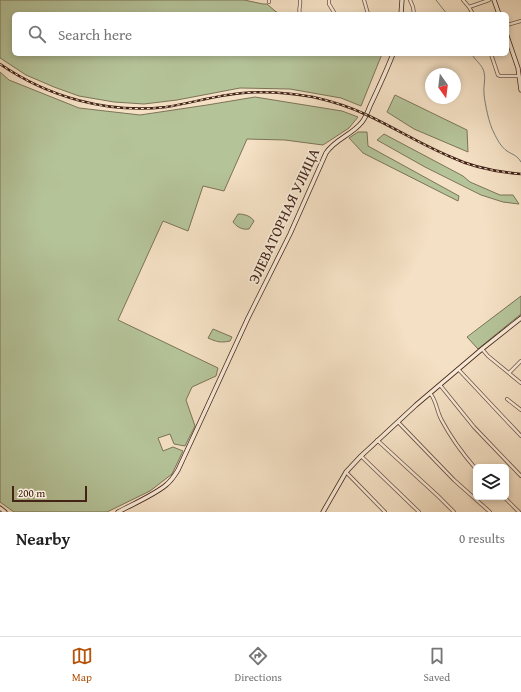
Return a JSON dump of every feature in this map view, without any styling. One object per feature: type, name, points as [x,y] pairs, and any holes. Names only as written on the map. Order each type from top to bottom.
[{"type":"main road","points":[[401,12],[402,0]]},
{"type":"main road","points":[[494,0],[498,12]]},
{"type":"main road","points":[[509,42],[520,73],[521,90]]},
{"type":"main road","name":"ЭЛЕВАТОРНАЯ УЛИЦА","points":[[120,512],[166,486],[174,477],[248,318],[290,234],[326,153],[335,143],[363,121],[392,56]]},
{"type":"main road","points":[[323,512],[346,472],[377,440],[458,369],[521,318]]},
{"type":"main road","points":[[0,508],[5,512]]},
{"type":"street","points":[[299,12],[301,3],[300,0]]},
{"type":"street","points":[[329,0],[329,4],[334,12]]},
{"type":"street","points":[[364,0],[367,12]]},
{"type":"street","points":[[410,0],[414,12]]},
{"type":"street","points":[[462,0],[472,12]]},
{"type":"street","points":[[469,7],[489,0]]},
{"type":"street","points":[[509,24],[521,21]]},
{"type":"street","points":[[492,56],[498,75],[520,73]]},
{"type":"street","points":[[482,349],[488,356],[521,383]]},
{"type":"street","points":[[509,373],[521,361]]},
{"type":"street","points":[[458,369],[521,436]]},
{"type":"street","points":[[440,385],[474,427],[521,476]]},
{"type":"street","points":[[430,393],[435,399],[438,414],[451,438],[473,466]]},
{"type":"street","points":[[507,399],[521,410]]},
{"type":"street","points":[[397,422],[454,480],[490,512]]},
{"type":"street","points":[[377,440],[454,512]]},
{"type":"street","points":[[361,456],[419,512]]},
{"type":"street","points":[[346,472],[385,512]]},
{"type":"street","points":[[507,500],[519,512]]},
{"type":"green space","points":[[0,0],[244,0],[267,4],[277,12],[12,12],[12,56],[381,56],[361,106],[341,98],[290,89],[240,88],[177,100],[144,104],[114,102],[79,96],[54,87],[26,75],[0,58]]},
{"type":"green space","points":[[0,72],[9,80],[79,108],[140,115],[255,97],[342,111],[358,117],[349,128],[323,145],[285,140],[247,139],[224,191],[203,186],[188,231],[163,221],[118,320],[218,368],[216,376],[192,387],[186,400],[195,426],[185,446],[174,444],[170,434],[158,438],[163,451],[173,447],[183,451],[172,474],[150,491],[107,512],[14,512],[0,502]]},
{"type":"green space","points":[[395,95],[467,130],[468,152],[414,129],[387,112]]},
{"type":"green space","points":[[358,132],[367,132],[368,146],[459,196],[458,201],[363,153],[349,138]]},
{"type":"green space","points":[[384,134],[463,176],[470,182],[500,195],[513,195],[519,204],[503,202],[481,195],[425,167],[377,140]]},
{"type":"green space","points":[[238,214],[243,214],[254,221],[249,229],[240,228],[233,222]]},
{"type":"green space","points":[[521,296],[521,314],[478,349],[467,337]]},
{"type":"green space","points":[[213,329],[232,337],[230,341],[219,342],[208,338]]},
{"type":"waterway","points":[[436,0],[445,12]]},
{"type":"waterway","points":[[473,56],[484,72],[484,91],[492,129],[503,147],[516,156],[521,162]]},
{"type":"railway","points":[[0,64],[38,86],[58,94],[101,105],[122,108],[144,109],[166,107],[224,95],[251,92],[296,94],[313,97],[340,104],[361,112],[467,164],[503,172],[521,174]]}]
